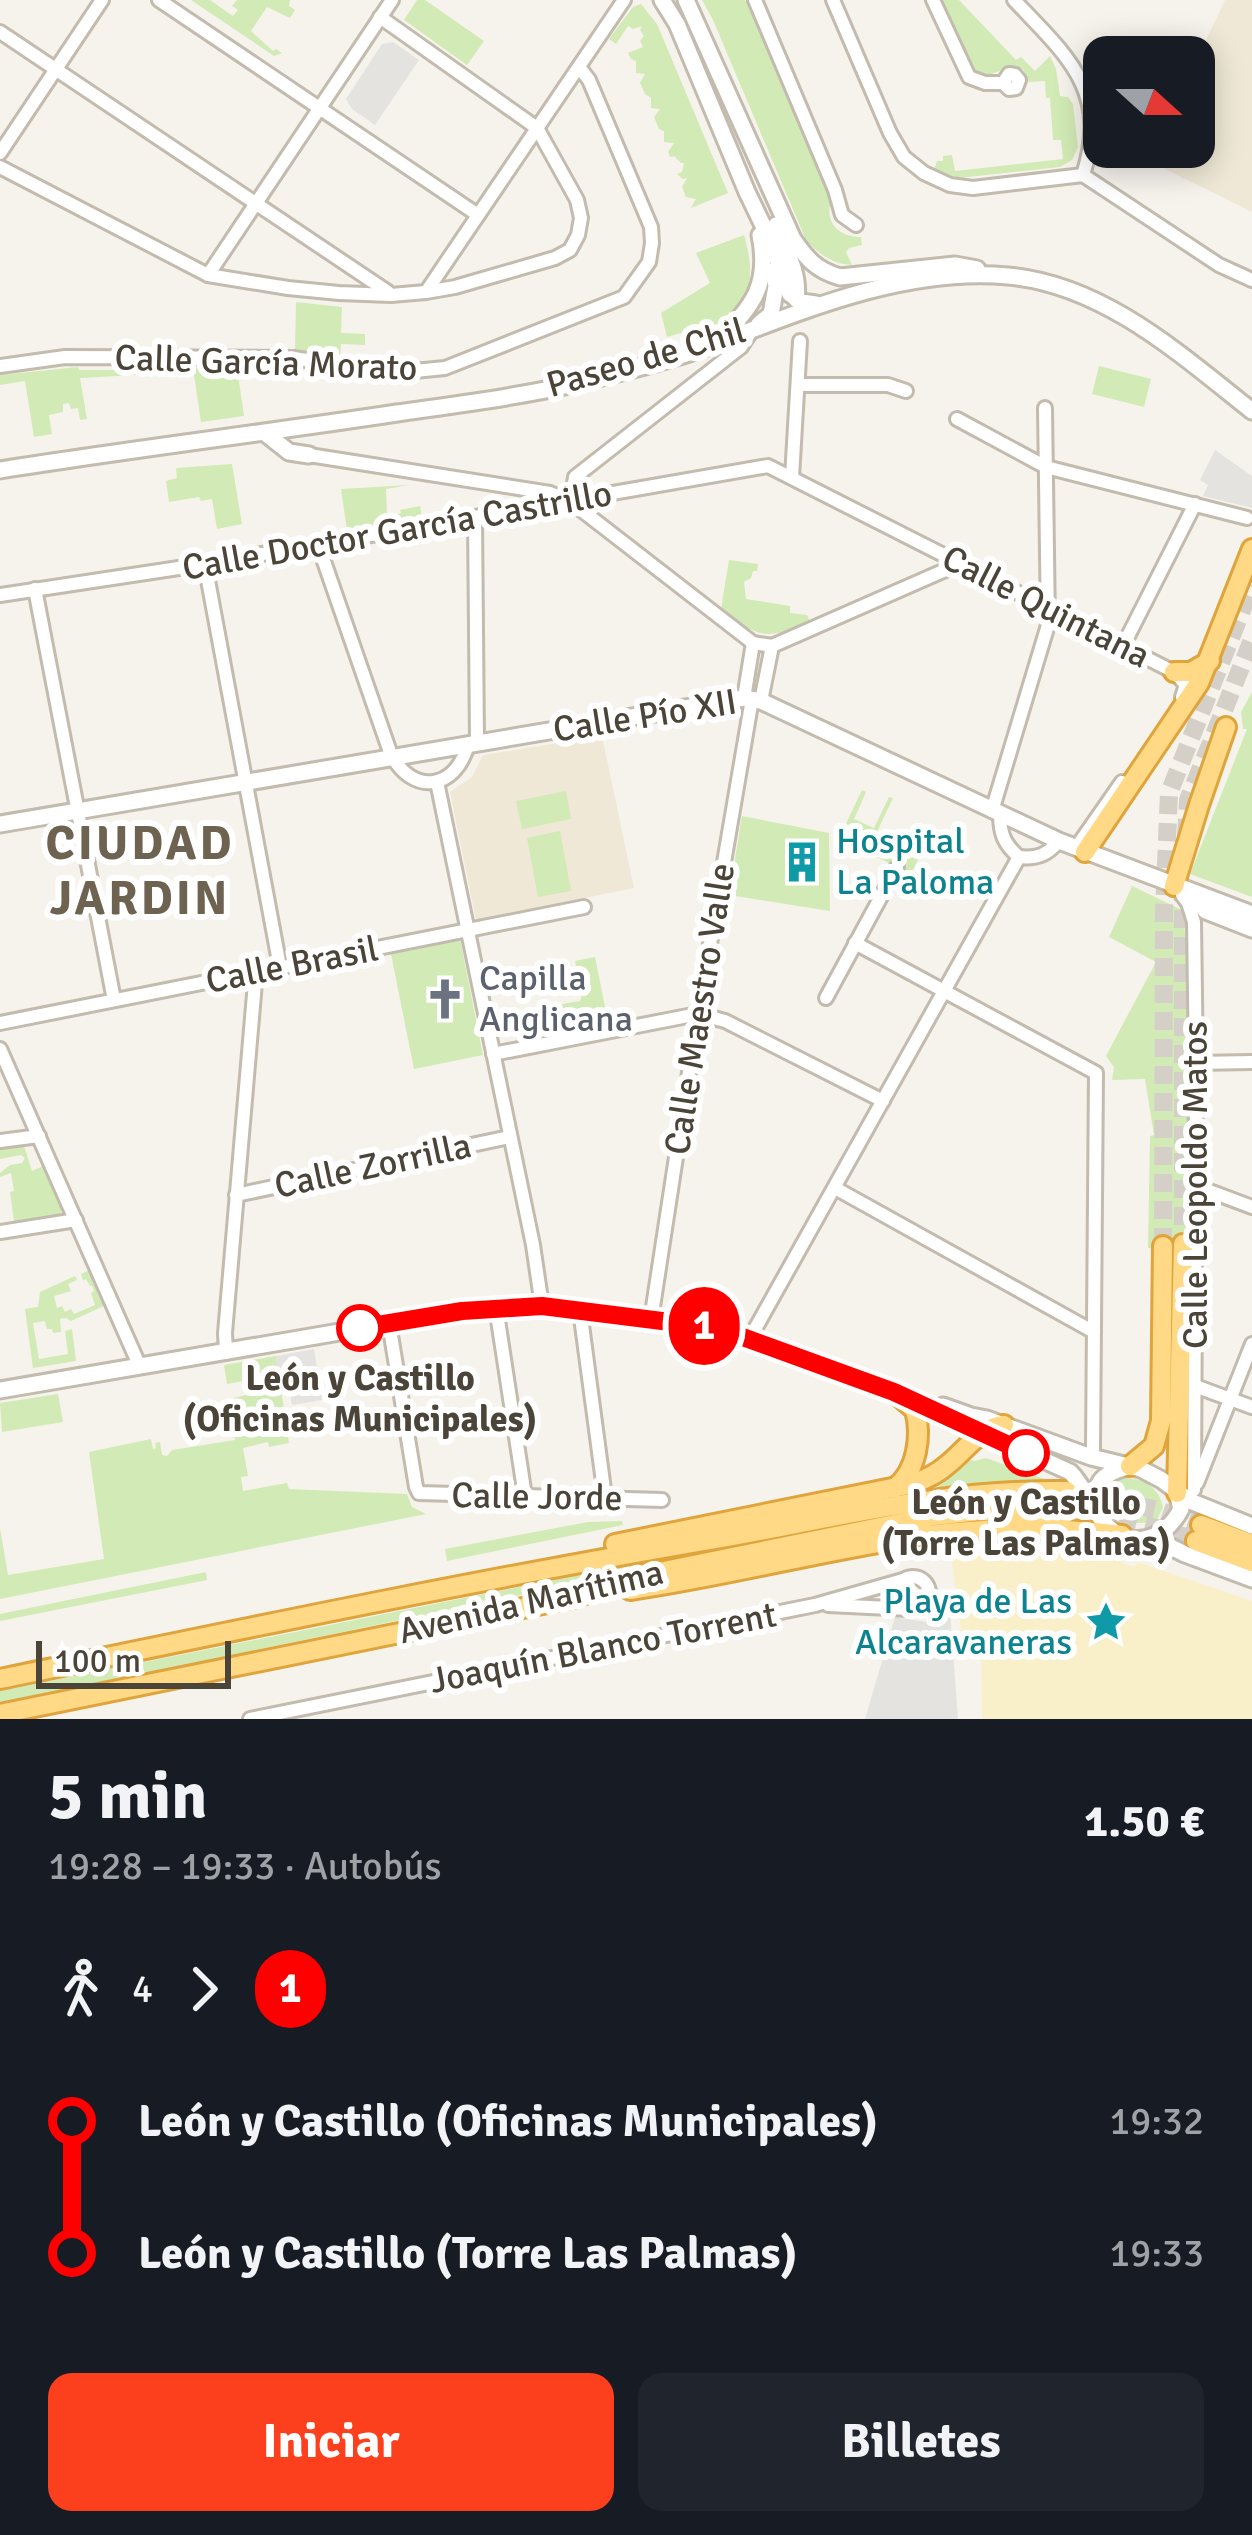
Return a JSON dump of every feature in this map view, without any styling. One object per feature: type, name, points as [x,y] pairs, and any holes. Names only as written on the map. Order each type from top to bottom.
[{"type":"highway","points":[[1080,850],[1192,694],[1210,661],[1252,550]]},
{"type":"highway","points":[[1174,672],[1191,672],[1210,661]]},
{"type":"highway","points":[[1180,888],[1198,805],[1226,728]]},
{"type":"highway","points":[[1184,1244],[1186,1498]]},
{"type":"highway","points":[[1130,1466],[1148,1453],[1159,1435],[1162,1246]]},
{"type":"highway","points":[[894,1392],[918,1418],[911,1468],[895,1488]]},
{"type":"highway","points":[[547,1568],[613,1544],[921,1481],[942,1470],[995,1425],[1004,1425]]},
{"type":"highway","name":"Avenida Marítima","points":[[0,1679],[547,1568],[936,1497],[1067,1491]]},
{"type":"highway","name":"Avenida Marítima","points":[[0,1714],[572,1598],[649,1574],[934,1516],[980,1510],[1065,1514]]},
{"type":"highway","points":[[1204,1526],[1252,1544]]},
{"type":"highway","points":[[1204,1526],[1252,1562]]},
{"type":"highway","points":[[572,1598],[920,1536],[992,1529],[1122,1535]]},
{"type":"street","points":[[0,152],[101,0]]},
{"type":"street","points":[[159,0],[478,215]]},
{"type":"street","points":[[426,292],[624,0]]},
{"type":"street","points":[[662,0],[677,23],[790,294],[809,305],[824,303]]},
{"type":"street","points":[[686,0],[793,238],[811,264],[840,277],[955,265],[1010,275]]},
{"type":"street","points":[[755,0],[842,215],[856,225]]},
{"type":"street","points":[[833,0],[890,134],[904,157],[924,173],[950,185],[973,188],[1083,175],[1219,265],[1252,280]]},
{"type":"street","points":[[933,0],[969,77],[1004,83]]},
{"type":"street","points":[[1014,0],[1072,61],[1083,82],[1091,150],[1083,175]]},
{"type":"street","points":[[0,166],[208,274],[340,293],[426,292],[555,258],[570,250],[581,218],[577,200],[537,128],[388,6],[208,274]]},
{"type":"street","points":[[0,32],[391,295]]},
{"type":"street","name":"Calle García Morato","points":[[0,367],[65,357],[293,358],[394,374],[423,371],[445,368],[624,297],[649,262],[651,227],[589,80],[579,67]]},
{"type":"street","points":[[741,126],[798,287],[788,313],[776,320]]},
{"type":"street","points":[[714,344],[752,306],[762,280],[761,240],[747,192]]},
{"type":"street","points":[[571,502],[575,477],[741,347],[771,314],[776,286],[759,215]]},
{"type":"street","points":[[340,259],[344,277],[340,293]]},
{"type":"street","name":"Paseo de Chil","points":[[0,470],[565,385],[714,344],[824,303],[947,276],[1010,275],[1086,298],[1160,339],[1252,411]]},
{"type":"street","points":[[792,477],[800,341]]},
{"type":"street","points":[[798,385],[888,385],[906,391]]},
{"type":"street","points":[[1045,408],[1048,625],[996,812],[1007,847],[1019,857],[1044,855],[1059,841]]},
{"type":"street","points":[[957,419],[1046,467],[1247,518]]},
{"type":"street","points":[[294,429],[298,446],[309,455]]},
{"type":"street","points":[[265,433],[289,452],[550,493],[571,502],[753,643],[772,646],[959,564]]},
{"type":"street","name":"Calle Doctor García Castrillo","points":[[0,595],[768,466],[792,477]]},
{"type":"street","name":"Calle Quintana","points":[[792,477],[1174,672],[1185,682],[1185,692],[1080,850]]},
{"type":"street","points":[[1123,646],[1195,505]]},
{"type":"street","points":[[318,544],[391,755],[409,778],[437,782],[453,774],[472,743],[475,518]]},
{"type":"street","points":[[205,564],[280,967]]},
{"type":"street","points":[[35,590],[114,1000]]},
{"type":"street","points":[[752,699],[753,643]]},
{"type":"street","points":[[752,699],[772,646]]},
{"type":"street","name":"Calle Pío XII","points":[[0,824],[391,755],[752,699],[1059,841],[1252,914]]},
{"type":"street","name":"Calle Maestro Valle","points":[[651,1320],[752,699]]},
{"type":"street","points":[[437,782],[542,1306]]},
{"type":"street","points":[[750,1338],[1019,857]]},
{"type":"street","points":[[826,998],[896,867]]},
{"type":"street","points":[[1180,888],[1195,903],[1200,917],[1252,929]]},
{"type":"street","name":"Calle Brasil","points":[[0,1023],[584,908]]},
{"type":"street","name":"Calle Leopoldo Matos","points":[[1186,1498],[1195,1386],[1200,917]]},
{"type":"street","points":[[855,943],[1096,1073],[1096,1458]]},
{"type":"street","points":[[226,1353],[256,971]]},
{"type":"street","points":[[493,1054],[698,1014],[725,1021],[883,1101]]},
{"type":"street","points":[[0,1048],[140,1367]]},
{"type":"street","points":[[1196,1063],[1252,1062]]},
{"type":"street","points":[[0,1141],[39,1136]]},
{"type":"street","name":"Calle Zorrilla","points":[[236,1195],[509,1137]]},
{"type":"street","points":[[1196,1186],[1252,1207]]},
{"type":"street","points":[[835,1188],[1094,1332]]},
{"type":"street","points":[[0,1232],[76,1220]]},
{"type":"street","points":[[496,1307],[525,1496]]},
{"type":"street","points":[[0,1390],[496,1307],[580,1310],[718,1328],[894,1392],[1070,1472],[1105,1524],[1122,1535],[1143,1539],[1170,1528],[1252,1344]]},
{"type":"street","points":[[580,1310],[605,1497]]},
{"type":"street","name":"Calle Jorde","points":[[389,1323],[419,1493],[662,1500]]},
{"type":"street","points":[[1195,1386],[1252,1407]]},
{"type":"street","points":[[894,1392],[1130,1466],[1162,1480],[1186,1498],[1204,1526],[1252,1526]]},
{"type":"street","points":[[1095,1507],[1095,1490],[1103,1478],[1130,1466]]},
{"type":"street","points":[[1153,1538],[1252,1580]]},
{"type":"street","points":[[916,1578],[927,1587],[927,1601],[920,1608],[901,1604],[896,1594],[903,1580],[916,1578]]},
{"type":"street","name":"Joaquín Blanco Torrent","points":[[250,1719],[815,1605],[903,1580]]},
{"type":"street","name":"Joaquín Blanco Torrent","points":[[815,1605],[910,1609]]},
{"type":"shaded area","points":[[1225,0],[1252,0],[1252,212],[1163,168],[1215,168],[1215,36],[1208,36]]},
{"type":"shaded area","points":[[393,42],[419,60],[375,125],[346,99],[382,44]]},
{"type":"shaded area","points":[[1215,450],[1252,476],[1252,508],[1203,496],[1208,485],[1200,480]]},
{"type":"shaded area","points":[[602,736],[634,888],[476,920],[450,792],[472,777],[483,755]]},
{"type":"shaded area","points":[[314,1349],[322,1400],[292,1405],[289,1390],[281,1391],[284,1380],[278,1374],[276,1356]]},
{"type":"shaded area","points":[[949,1598],[958,1719],[865,1719],[895,1617],[940,1620],[939,1604]]},
{"type":"green space","points":[[191,0],[210,0],[233,16],[237,0],[290,0],[295,10],[290,18],[267,7],[251,31],[282,53],[274,56]]},
{"type":"green space","points":[[417,0],[425,0],[484,41],[467,65],[404,20]]},
{"type":"green space","points":[[702,0],[747,3],[831,202],[832,223],[847,235],[861,237],[862,245],[846,252],[852,265],[826,257],[806,240]]},
{"type":"green space","points":[[942,0],[959,0],[1016,60],[1021,57],[1035,71],[1050,56],[1060,96],[1073,104],[1078,147],[1072,160],[1060,167],[959,178],[934,170],[943,156],[952,155],[955,171],[1063,159],[1061,140],[1053,140],[1045,81],[1029,82],[1023,69],[988,75],[974,70]]},
{"type":"green space","points":[[641,4],[657,24],[728,193],[691,208],[696,199],[686,197],[682,187],[687,178],[677,174],[684,163],[670,157],[674,143],[664,142],[664,131],[654,117],[660,109],[651,108],[651,98],[640,83],[645,74],[636,73],[636,61],[628,53],[643,47],[642,26],[628,26],[616,44],[609,39],[633,7]]},
{"type":"green space","points":[[744,235],[750,278],[739,308],[717,324],[667,337],[661,313],[710,283],[696,253]]},
{"type":"green space","points":[[296,302],[342,307],[341,333],[365,334],[365,345],[341,344],[340,357],[295,351]]},
{"type":"green space","points":[[1099,366],[1151,379],[1144,407],[1092,394]]},
{"type":"green space","points":[[78,367],[153,367],[154,374],[80,378],[87,419],[80,420],[78,408],[63,404],[63,412],[49,415],[52,434],[34,437],[25,381],[0,385],[0,375]]},
{"type":"green space","points":[[193,368],[237,368],[244,416],[201,422]]},
{"type":"green space","points":[[232,464],[242,524],[217,529],[212,499],[169,502],[166,481],[177,478],[176,468]]},
{"type":"green space","points":[[410,485],[386,489],[387,514],[391,517],[420,506],[422,517],[347,530],[341,489]]},
{"type":"green space","points":[[729,560],[758,564],[744,582],[746,599],[790,606],[790,613],[807,615],[810,622],[763,634],[734,619],[721,609]]},
{"type":"green space","points":[[1252,692],[1252,897],[1190,874],[1247,729],[1243,729],[1241,712]]},
{"type":"green space","points":[[862,790],[866,792],[854,819],[874,828],[889,797],[893,798],[874,838],[904,851],[923,849],[911,874],[867,852],[871,843],[843,830]]},
{"type":"green space","points":[[566,791],[571,819],[522,829],[516,801]]},
{"type":"green space","points":[[742,816],[829,833],[830,911],[729,895]]},
{"type":"green space","points":[[560,831],[571,891],[538,897],[527,838]]},
{"type":"green space","points":[[1132,886],[1184,915],[1191,1061],[1190,1247],[1148,1248],[1150,1136],[1154,1135],[1145,1079],[1112,1080],[1114,1067],[1106,1056],[1156,962],[1109,937]]},
{"type":"green space","points":[[460,939],[483,1055],[414,1069],[391,954]]},
{"type":"green space","points":[[595,957],[607,1017],[561,1027],[557,1005],[580,1001],[582,995],[575,961]]},
{"type":"green space","points":[[24,1146],[32,1171],[45,1165],[64,1206],[60,1214],[14,1221],[11,1173],[0,1177],[0,1173],[25,1158],[0,1159],[0,1149]]},
{"type":"green space","points":[[92,1269],[108,1304],[71,1321],[60,1319],[61,1332],[47,1329],[45,1321],[33,1323],[39,1359],[68,1354],[65,1331],[72,1329],[76,1361],[33,1368],[25,1309],[38,1307],[40,1292],[75,1276],[77,1280],[68,1284],[71,1291],[54,1296],[57,1308],[71,1309],[74,1314],[95,1305],[92,1286],[81,1274]]},
{"type":"green space","points":[[276,1356],[289,1443],[243,1448],[248,1476],[241,1477],[243,1491],[287,1483],[289,1489],[407,1494],[412,1507],[426,1514],[0,1599],[0,1528],[8,1575],[104,1559],[89,1452],[151,1439],[153,1449],[160,1442],[162,1455],[167,1456],[172,1450],[235,1440],[229,1399],[246,1395],[243,1381],[227,1384],[224,1365]]},
{"type":"green space","points":[[58,1394],[63,1422],[2,1432],[0,1403]]},
{"type":"green space","points":[[967,1458],[986,1458],[1059,1484],[937,1487]]},
{"type":"green space","points":[[1123,1478],[1153,1489],[1163,1507],[1157,1520],[1130,1522],[1110,1511],[1104,1494]]},
{"type":"green space","points":[[622,1521],[623,1525],[447,1561],[445,1549],[588,1522]]},
{"type":"green space","points":[[724,1546],[627,1573],[0,1703],[0,1691]]},
{"type":"green space","points":[[206,1572],[207,1580],[0,1621],[0,1614]]},
{"type":"sand","name":"Playa de Las Alcaravaneras","points":[[1067,1548],[1121,1557],[1120,1562],[1134,1567],[1138,1562],[1252,1601],[1252,1719],[982,1719],[981,1637],[962,1637],[951,1555]]},
{"type":"tunnel","points":[[1163,1246],[1169,793],[1252,585]]},
{"type":"tunnel","points":[[1186,837],[1188,800],[1252,640]]},
{"type":"tunnel","points":[[1183,883],[1183,1244]]},
{"type":"tunnel","points":[[1084,1494],[1201,1525]]},
{"type":"tunnel","points":[[1065,1514],[1132,1522],[1196,1541]]},
{"type":"bus line","name":"1","points":[[360,1328],[462,1311],[542,1306],[718,1328],[894,1392],[1026,1453]]},
{"type":"place","name":"Hospital La Paloma","points":[[802,862]]},
{"type":"place","name":"Capilla Anglicana","points":[[445,999]]},
{"type":"place","name":"León y Castillo (Oficinas Municipales)","points":[[360,1328]]},
{"type":"place","name":"León y Castillo (Torre Las Palmas)","points":[[1026,1453]]},
{"type":"place","name":"Playa de Las Alcaravaneras","points":[[1106,1622]]},
{"type":"district","name":"CIUDAD JARDIN","points":[[140,870]]}]
